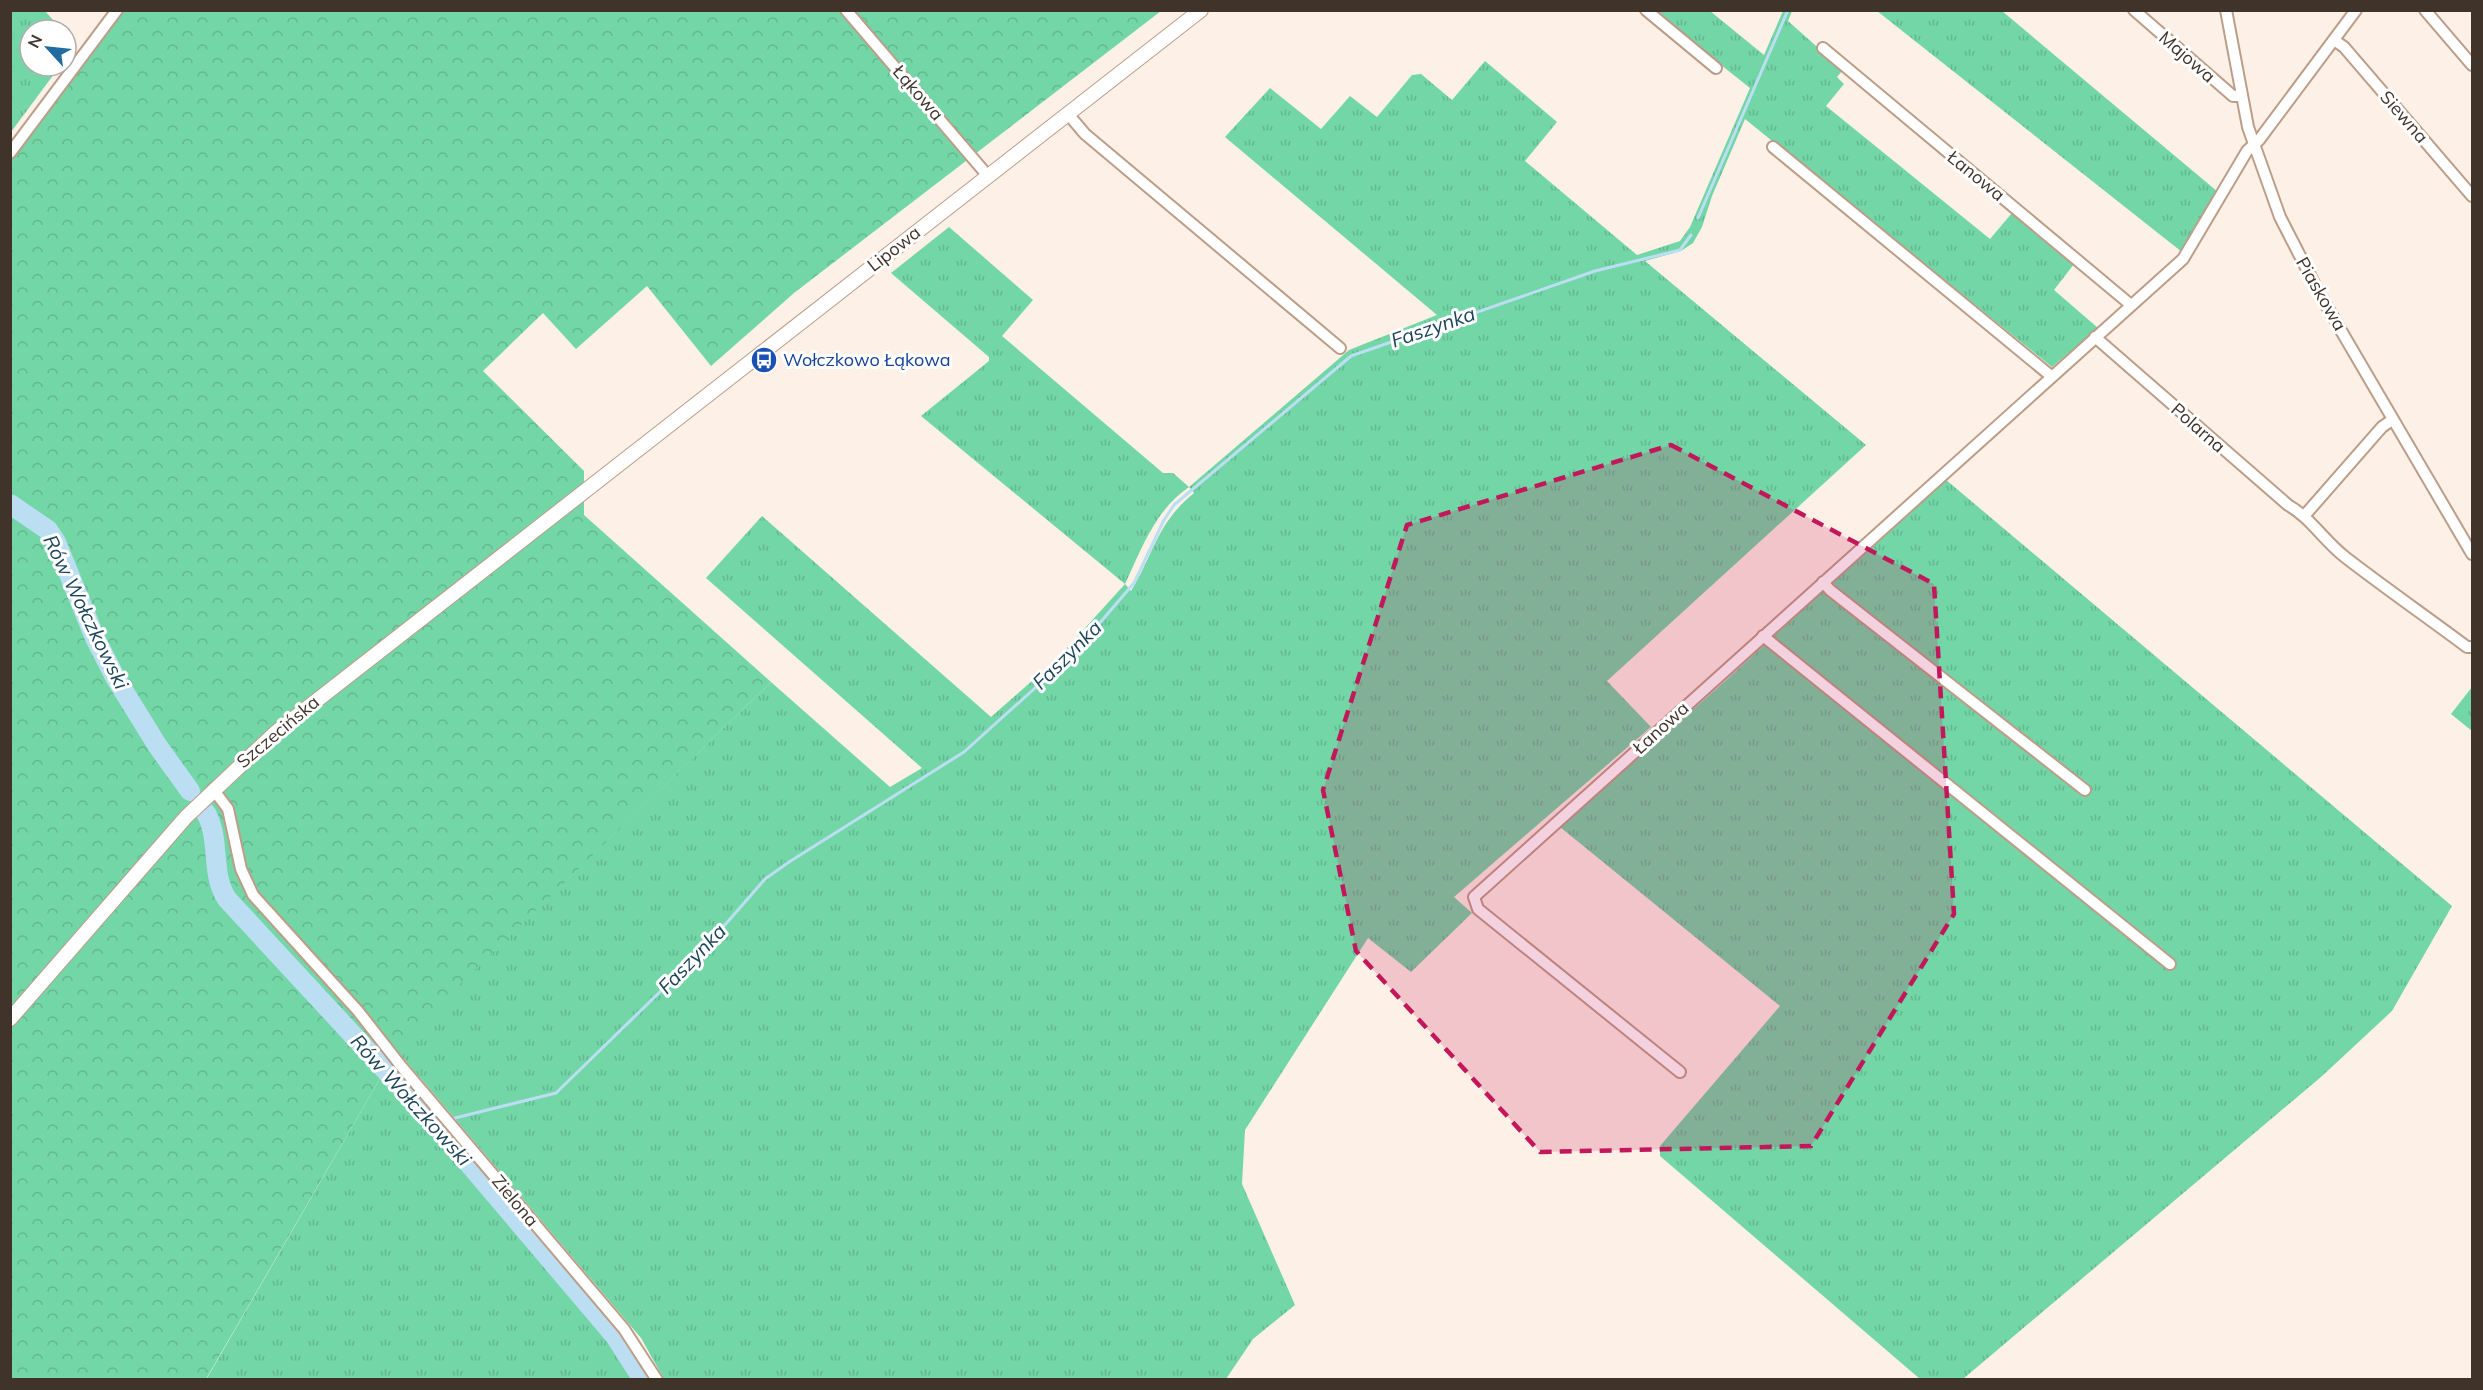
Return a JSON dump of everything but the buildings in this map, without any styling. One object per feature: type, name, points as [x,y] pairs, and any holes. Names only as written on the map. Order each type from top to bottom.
[{"type":"street","points":[[10,153],[117,10]]},
{"type":"street","name":"Łąkowa","points":[[846,10],[988,176]]},
{"type":"street","name":"Lipowa","points":[[587,488],[1201,10]]},
{"type":"street","points":[[1646,10],[1716,68]]},
{"type":"street","name":"Majowa","points":[[2134,10],[2233,96],[2242,96]]},
{"type":"street","name":"Piaskowa","points":[[2226,10],[2254,146],[2297,253],[2392,420],[2472,554]]},
{"type":"street","points":[[2254,146],[2356,10]]},
{"type":"street","points":[[2425,10],[2472,65]]},
{"type":"street","name":"Siewna","points":[[2334,40],[2344,47],[2472,196]]},
{"type":"street","name":"Łanowa","points":[[1823,48],[1849,68],[1851,74],[2131,305]]},
{"type":"street","points":[[1068,114],[1085,134],[1340,348]]},
{"type":"street","name":"Łanowa","points":[[1680,1072],[1478,909],[1473,897],[2183,259],[2247,151],[2254,146]]},
{"type":"street","points":[[1773,147],[2051,376]]},
{"type":"street","name":"Polarna","points":[[2095,337],[2288,505],[2305,515],[2317,532],[2344,556],[2467,646],[2472,647]]},
{"type":"street","points":[[2305,515],[2382,427],[2392,420]]},
{"type":"street","name":"Szczecińska","points":[[10,1019],[175,829],[213,789],[309,705],[587,488]]},
{"type":"street","points":[[1823,582],[1830,590],[2085,790]]},
{"type":"street","points":[[1763,636],[2170,964]]},
{"type":"street","name":"Zielona","points":[[213,789],[228,810],[241,869],[254,895],[358,1011],[401,1066],[624,1329],[657,1380]]},
{"type":"highlighted area","points":[[1671,445],[1934,584],[1954,914],[1811,1146],[1540,1152],[1356,951],[1323,790],[1407,525]]},
{"type":"green space","points":[[11,10],[45,11],[51,18],[18,18],[18,78],[51,78],[11,132]]},
{"type":"green space","points":[[120,11],[1161,11],[794,293],[711,366],[647,286],[576,349],[543,313],[483,371],[584,471],[584,515],[771,682],[384,1058],[382,1075],[206,1379],[11,1380],[11,159],[71,78],[78,78],[78,68]]},
{"type":"green space","points":[[1653,11],[1710,11],[1764,55],[1783,11],[1792,11],[1788,21],[1843,70],[1837,77],[1844,84],[1826,106],[1990,239],[2012,213],[2074,264],[2054,290],[2098,328],[2052,367],[1745,119],[1712,196],[1702,227],[1693,243],[1681,251],[1645,261],[1866,445],[1607,681],[1651,727],[1454,897],[1472,913],[1411,972],[1368,938],[1245,1130],[1242,1184],[1295,1305],[1253,1339],[1226,1379],[664,1379],[641,1338],[394,1047],[771,682],[890,787],[922,768],[706,578],[762,516],[991,717],[1057,659],[1125,584],[1131,591],[1163,528],[1171,516],[1194,493],[1189,487],[1349,350],[1437,315],[1225,137],[1270,88],[1321,129],[1350,96],[1377,117],[1412,75],[1421,74],[1452,100],[1485,61],[1557,122],[1525,161],[1637,255],[1680,241],[1690,227],[1750,88]]},
{"type":"green space","points":[[1877,11],[2002,11],[2218,192],[2182,252]]},
{"type":"green space","points":[[949,227],[1033,300],[1002,336],[1163,473],[1173,473],[1189,487],[1177,496],[1158,518],[1125,584],[921,416],[989,361],[989,357],[891,273]]},
{"type":"green space","points":[[1945,479],[2452,906],[2392,1011],[2321,1077],[1963,1379],[1920,1379],[1660,1156],[1660,1146],[1780,1006],[1560,827],[1723,683]]},
{"type":"green space","points":[[2472,687],[2472,731],[2451,714]]},
{"type":"green space","points":[[384,1058],[607,1319],[651,1380],[206,1380],[382,1075]]},
{"type":"waterway","name":"Faszynka","points":[[1698,218],[1788,10]]},
{"type":"waterway","name":"Faszynka","points":[[455,1118],[556,1093],[703,950],[765,879],[964,752],[1075,652],[1134,583],[1164,520],[1174,505],[1351,356],[1595,271],[1680,250],[1691,235]]},
{"type":"waterway","name":"Rów Wołczkowski","points":[[10,504],[48,530],[56,542],[95,638],[115,677],[157,745],[190,791]]},
{"type":"waterway","name":"Rów Wołczkowski","points":[[206,813],[211,823],[219,878],[227,899],[437,1126],[615,1336],[643,1380]]},
{"type":"waterway","name":"Faszynka","points":[[437,1126],[444,1125]]},
{"type":"place","name":"Wołczkowo Łąkowa","points":[[764,360]]}]
